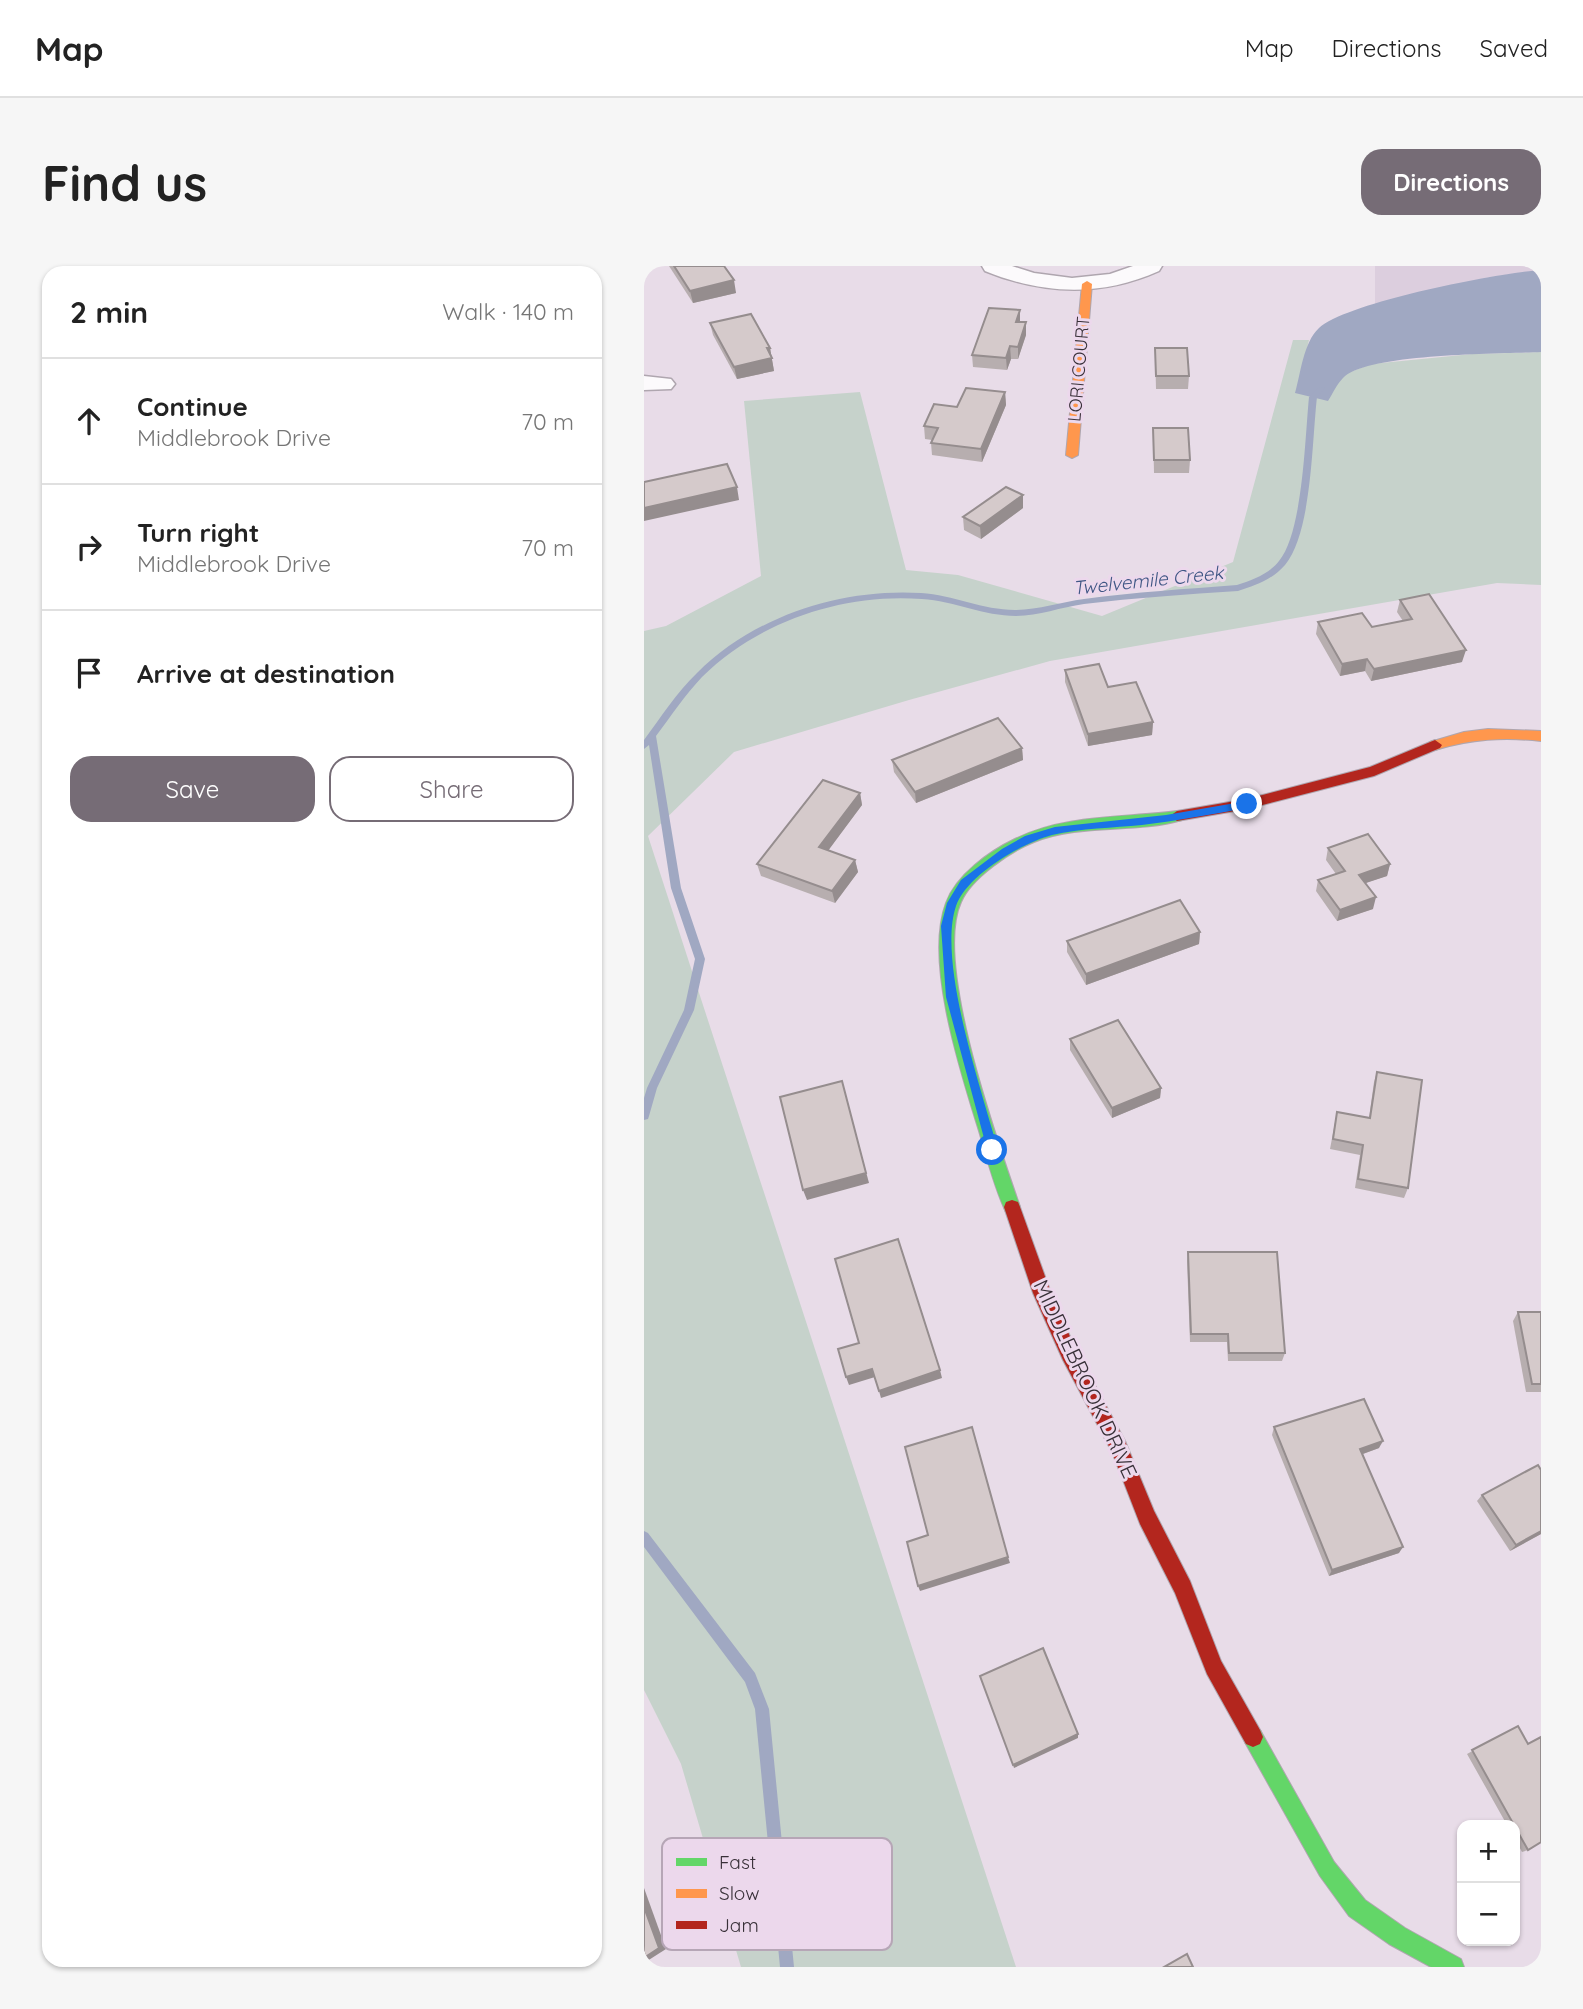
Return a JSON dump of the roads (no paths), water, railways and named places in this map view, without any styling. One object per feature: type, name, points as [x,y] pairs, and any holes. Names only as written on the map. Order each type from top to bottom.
[{"type":"street","points":[[993,266],[1046,282],[1087,284],[1136,274],[1151,266]]},
{"type":"street","name":"LORI COURT","points":[[1072,455],[1087,284]]},
{"type":"street","name":"MIDDLEBROOK DRIVE","points":[[1454,1967],[1397,1936],[1357,1908],[1327,1869],[1214,1667],[1183,1588],[1147,1517],[1119,1447],[1069,1354],[1042,1293],[992,1150],[951,997],[946,926],[952,903],[965,883],[984,866],[1029,838],[1083,826],[1166,818],[1247,804],[1374,771],[1417,751],[1463,735],[1488,732],[1541,736]]},
{"type":"water","points":[[1541,270],[1541,352],[1406,359],[1357,370],[1343,378],[1328,401],[1295,393],[1309,342],[1319,328],[1335,318],[1360,308],[1425,290]]},
{"type":"waterway","name":"Twelvemile Creek","points":[[644,746],[689,686],[729,650],[780,621],[837,603],[866,597],[923,596],[993,611],[1017,613],[1071,603],[1238,588],[1263,578],[1284,561],[1297,529],[1305,483],[1313,397],[1321,388]]},
{"type":"waterway","points":[[644,1116],[652,1088],[689,1010],[700,959],[676,888],[652,736]]},
{"type":"waterway","points":[[644,1537],[750,1678],[762,1709],[774,1838]]},
{"type":"waterway","points":[[785,1950],[787,1967]]}]
